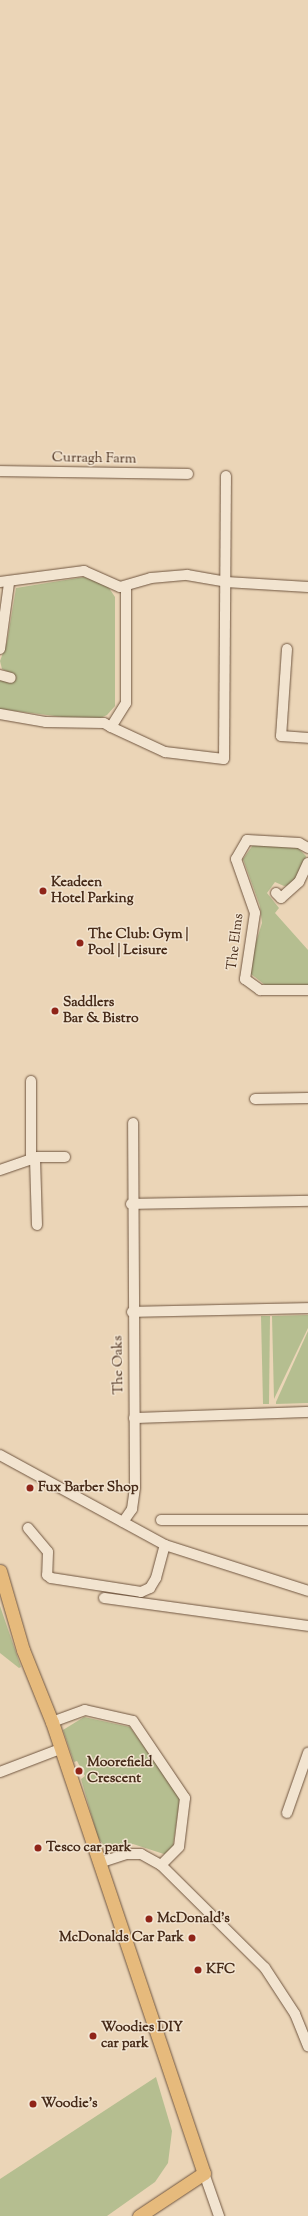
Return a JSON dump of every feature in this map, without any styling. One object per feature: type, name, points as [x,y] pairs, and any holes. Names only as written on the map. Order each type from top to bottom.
[{"type":"main road","points":[[0,1571],[23,1650],[52,1722],[204,2173],[139,2216]]},
{"type":"street","name":"Curragh Farm","points":[[0,471],[188,474]]},
{"type":"street","points":[[0,714],[53,722],[104,723],[165,752],[224,759],[226,476]]},
{"type":"street","points":[[0,649],[5,582],[84,571],[120,587],[151,578],[187,575],[226,582],[308,587]]},
{"type":"street","points":[[112,727],[126,703],[126,586]]},
{"type":"street","points":[[287,649],[281,736],[308,738]]},
{"type":"street","points":[[0,675],[11,678]]},
{"type":"street","name":"The Elms","points":[[308,848],[299,843],[247,840],[236,859],[255,913],[246,979],[260,990],[308,990]]},
{"type":"street","points":[[276,893],[281,898],[299,882],[308,863]]},
{"type":"street","points":[[31,1081],[33,1159],[37,1225]]},
{"type":"street","points":[[254,1099],[308,1098]]},
{"type":"street","name":"The Oaks","points":[[123,1522],[132,1509],[135,1487],[131,1204],[133,1123]]},
{"type":"street","points":[[0,1170],[33,1159],[65,1157]]},
{"type":"street","points":[[131,1204],[308,1201]]},
{"type":"street","points":[[132,1312],[308,1308]]},
{"type":"street","points":[[134,1418],[308,1412]]},
{"type":"street","points":[[0,1455],[164,1545],[308,1591]]},
{"type":"street","points":[[161,1520],[308,1520]]},
{"type":"street","points":[[28,1528],[48,1552],[47,1575],[51,1578],[140,1592],[150,1588],[156,1578],[164,1545]]},
{"type":"street","points":[[104,1598],[308,1626]]},
{"type":"street","points":[[52,1722],[85,1710],[133,1722],[185,1798],[179,1847],[161,1865]]},
{"type":"street","points":[[0,1772],[60,1749]]},
{"type":"street","points":[[287,1813],[308,1753]]},
{"type":"street","points":[[99,1863],[126,1854],[141,1854],[161,1865],[265,1968],[295,2014],[308,2047]]},
{"type":"street","points":[[204,2173],[218,2216]]},
{"type":"green space","points":[[84,577],[107,585],[115,597],[115,706],[107,715],[94,721],[0,709],[0,680],[13,674],[2,669],[0,661],[7,642],[16,588]]},
{"type":"green space","points":[[253,845],[298,848],[306,856],[303,871],[290,885],[284,886],[275,882],[267,893],[279,908],[275,913],[308,950],[308,985],[265,985],[251,974],[252,955],[262,923],[260,906],[243,859]]},
{"type":"green space","points":[[308,1315],[308,1328],[274,1399],[272,1316]]},
{"type":"green space","points":[[261,1316],[270,1316],[269,1404],[263,1404]]},
{"type":"green space","points":[[308,1331],[308,1403],[276,1404],[276,1402]]},
{"type":"green space","points":[[0,1606],[21,1667],[19,1668],[0,1653]]},
{"type":"green space","points":[[84,1717],[130,1727],[180,1798],[173,1846],[167,1855],[133,1844],[107,1849],[98,1838],[81,1779],[85,1776],[77,1761],[74,1762],[63,1730]]},
{"type":"green space","points":[[156,2077],[172,2131],[168,2163],[155,2182],[107,2216],[0,2216],[0,2179]]},
{"type":"place","name":"Keadeen Hotel Parking","points":[[43,891]]},
{"type":"place","name":"The Club: Gym | Pool | Leisure","points":[[80,943]]},
{"type":"place","name":"Saddlers Bar & Bistro","points":[[55,1011]]},
{"type":"place","name":"Fux Barber Shop","points":[[30,1488]]},
{"type":"place","name":"Moorefield Crescent","points":[[79,1771]]},
{"type":"place","name":"Tesco car park","points":[[38,1848]]},
{"type":"place","name":"McDonald's","points":[[149,1919]]},
{"type":"place","name":"McDonalds Car Park","points":[[192,1938]]},
{"type":"place","name":"KFC","points":[[198,1970]]},
{"type":"place","name":"Woodies DIY car park","points":[[93,2036]]},
{"type":"place","name":"Woodie's","points":[[33,2104]]}]
